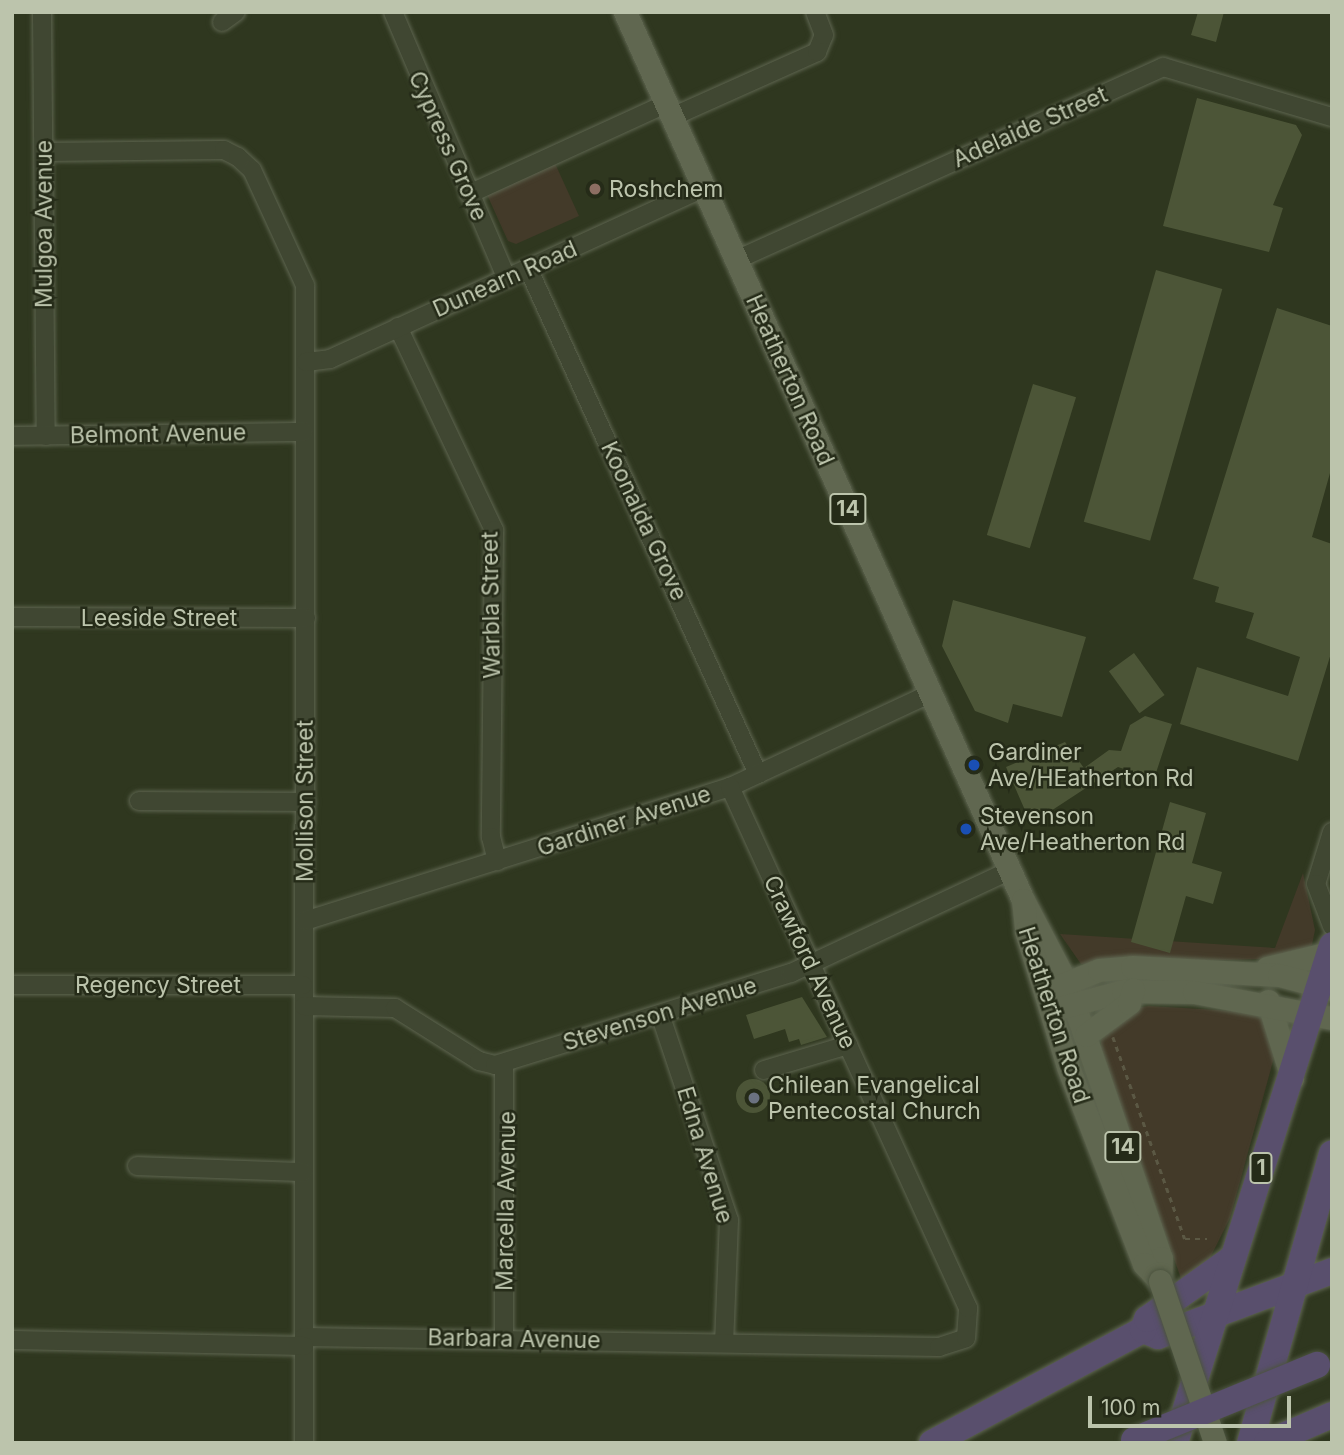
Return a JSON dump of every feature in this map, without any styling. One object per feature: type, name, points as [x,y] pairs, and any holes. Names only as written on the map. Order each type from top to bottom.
[{"type":"highway","name":"1","points":[[1175,1443],[1231,1259],[1292,1078],[1323,1014],[1330,949]]},
{"type":"highway","points":[[1250,1443],[1293,1285],[1328,1190],[1332,1153]]},
{"type":"highway","points":[[932,1443],[1143,1330],[1147,1319],[1231,1259]]},
{"type":"highway","points":[[1143,1330],[1158,1336],[1332,1271]]},
{"type":"highway","points":[[1130,1441],[1324,1362]]},
{"type":"highway","points":[[1267,1443],[1332,1415]]},
{"type":"main road","name":"Heatherton Road","points":[[625,12],[1023,900],[1042,925],[1071,994],[1094,1028],[1152,1261]]},
{"type":"main road","name":"Heatherton Road","points":[[1023,900],[1021,914],[1047,1000],[1160,1281],[1215,1443]]},
{"type":"main road","points":[[1254,973],[1330,949]]},
{"type":"main road","points":[[1071,994],[1099,970],[1132,967],[1254,973],[1326,987]]},
{"type":"main road","points":[[1094,1028],[1129,1003],[1133,990]]},
{"type":"main road","points":[[1047,1000],[1071,994],[1133,990],[1268,1001],[1323,1014]]},
{"type":"main road","points":[[1268,1001],[1292,1078]]},
{"type":"street","name":"Mulgoa Avenue","points":[[42,12],[46,436]]},
{"type":"street","name":"Cypress Grove","points":[[393,12],[507,279]]},
{"type":"street","points":[[469,194],[817,52],[824,35],[815,12]]},
{"type":"street","name":"Adelaide Street","points":[[736,260],[1163,67],[1332,117]]},
{"type":"street","name":"Mollison Street","points":[[44,152],[225,150],[252,170],[306,285],[303,432],[306,618],[303,985],[304,1443]]},
{"type":"street","name":"Dunearn Road","points":[[306,362],[330,359],[704,188]]},
{"type":"street","name":"Koonalda Grove","points":[[528,268],[758,774]]},
{"type":"street","name":"Warbla Street","points":[[398,327],[495,530],[491,837],[497,861]]},
{"type":"street","name":"Belmont Avenue","points":[[12,436],[303,432]]},
{"type":"street","name":"Leeside Street","points":[[12,617],[306,618]]},
{"type":"street","name":"Gardiner Avenue","points":[[305,921],[730,787],[932,693]]},
{"type":"street","name":"Crawford Avenue","points":[[724,1342],[949,1347],[970,1329],[968,1308],[730,787]]},
{"type":"street","points":[[139,801],[306,802]]},
{"type":"street","points":[[1332,832],[1316,884],[1332,926]]},
{"type":"street","name":"Stevenson Avenue","points":[[304,1006],[395,1008],[479,1061],[504,1063],[811,964],[1011,870]]},
{"type":"street","name":"Regency Street","points":[[12,985],[303,985]]},
{"type":"street","name":"Edna Avenue","points":[[660,1014],[729,1220],[724,1342]]},
{"type":"street","points":[[764,1070],[848,1045]]},
{"type":"street","name":"Marcella Avenue","points":[[504,1063],[504,1339]]},
{"type":"street","points":[[137,1167],[304,1172]]},
{"type":"street","name":"Barbara Avenue","points":[[12,1340],[504,1339],[724,1342]]},
{"type":"path","points":[[1094,1028],[1185,1239],[1208,1239]]},
{"type":"shaded area","points":[[553,159],[579,216],[516,244],[508,241],[485,190]]},
{"type":"shaded area","points":[[1303,873],[1315,930],[1312,945],[1297,958],[1081,964],[1060,934],[1275,948]]},
{"type":"shaded area","points":[[1149,1006],[1252,1012],[1267,1021],[1275,1054],[1230,1218],[1210,1258],[1182,1281],[1100,1053],[1102,1033],[1134,1008]]},
{"type":"building","points":[[1198,12],[1224,12],[1216,42],[1191,35]]},
{"type":"building","points":[[1197,98],[1296,125],[1302,135],[1273,205],[1283,208],[1269,252],[1163,226]]},
{"type":"building","points":[[1156,270],[1222,289],[1150,541],[1084,522]]},
{"type":"building","points":[[1277,308],[1332,326],[1332,466],[1312,537],[1332,544],[1332,650],[1298,761],[1180,724],[1197,667],[1288,696],[1300,657],[1246,638],[1254,613],[1215,602],[1219,587],[1193,579]]},
{"type":"building","points":[[1033,384],[1076,397],[1030,548],[987,535]]},
{"type":"building","points":[[953,600],[1086,637],[1062,717],[1013,704],[1008,723],[975,711],[942,646]]},
{"type":"building","points":[[1134,653],[1165,695],[1139,713],[1109,671]]},
{"type":"building","points":[[1145,716],[1172,724],[1154,779],[1118,767],[1031,824],[1006,767],[1065,742],[1084,768],[1109,750],[1121,751],[1130,725]]},
{"type":"building","points":[[1170,802],[1206,813],[1192,863],[1222,872],[1213,904],[1186,896],[1170,953],[1131,942]]},
{"type":"building","points":[[802,997],[827,1037],[801,1045],[799,1039],[789,1042],[785,1029],[754,1039],[746,1015]]},
{"type":"building","name":"Chilean Evangelical Pentecostal Church","points":[[753,1079],[765,1084],[770,1096],[765,1108],[753,1113],[741,1108],[736,1096],[741,1084]]},
{"type":"place","name":"Roshchem","points":[[595,189]]},
{"type":"place","name":"Gardiner Ave/HEatherton Rd","points":[[974,765]]},
{"type":"place","name":"Stevenson Ave/Heatherton Rd","points":[[966,829]]},
{"type":"place","name":"Chilean Evangelical Pentecostal Church","points":[[754,1098]]}]
